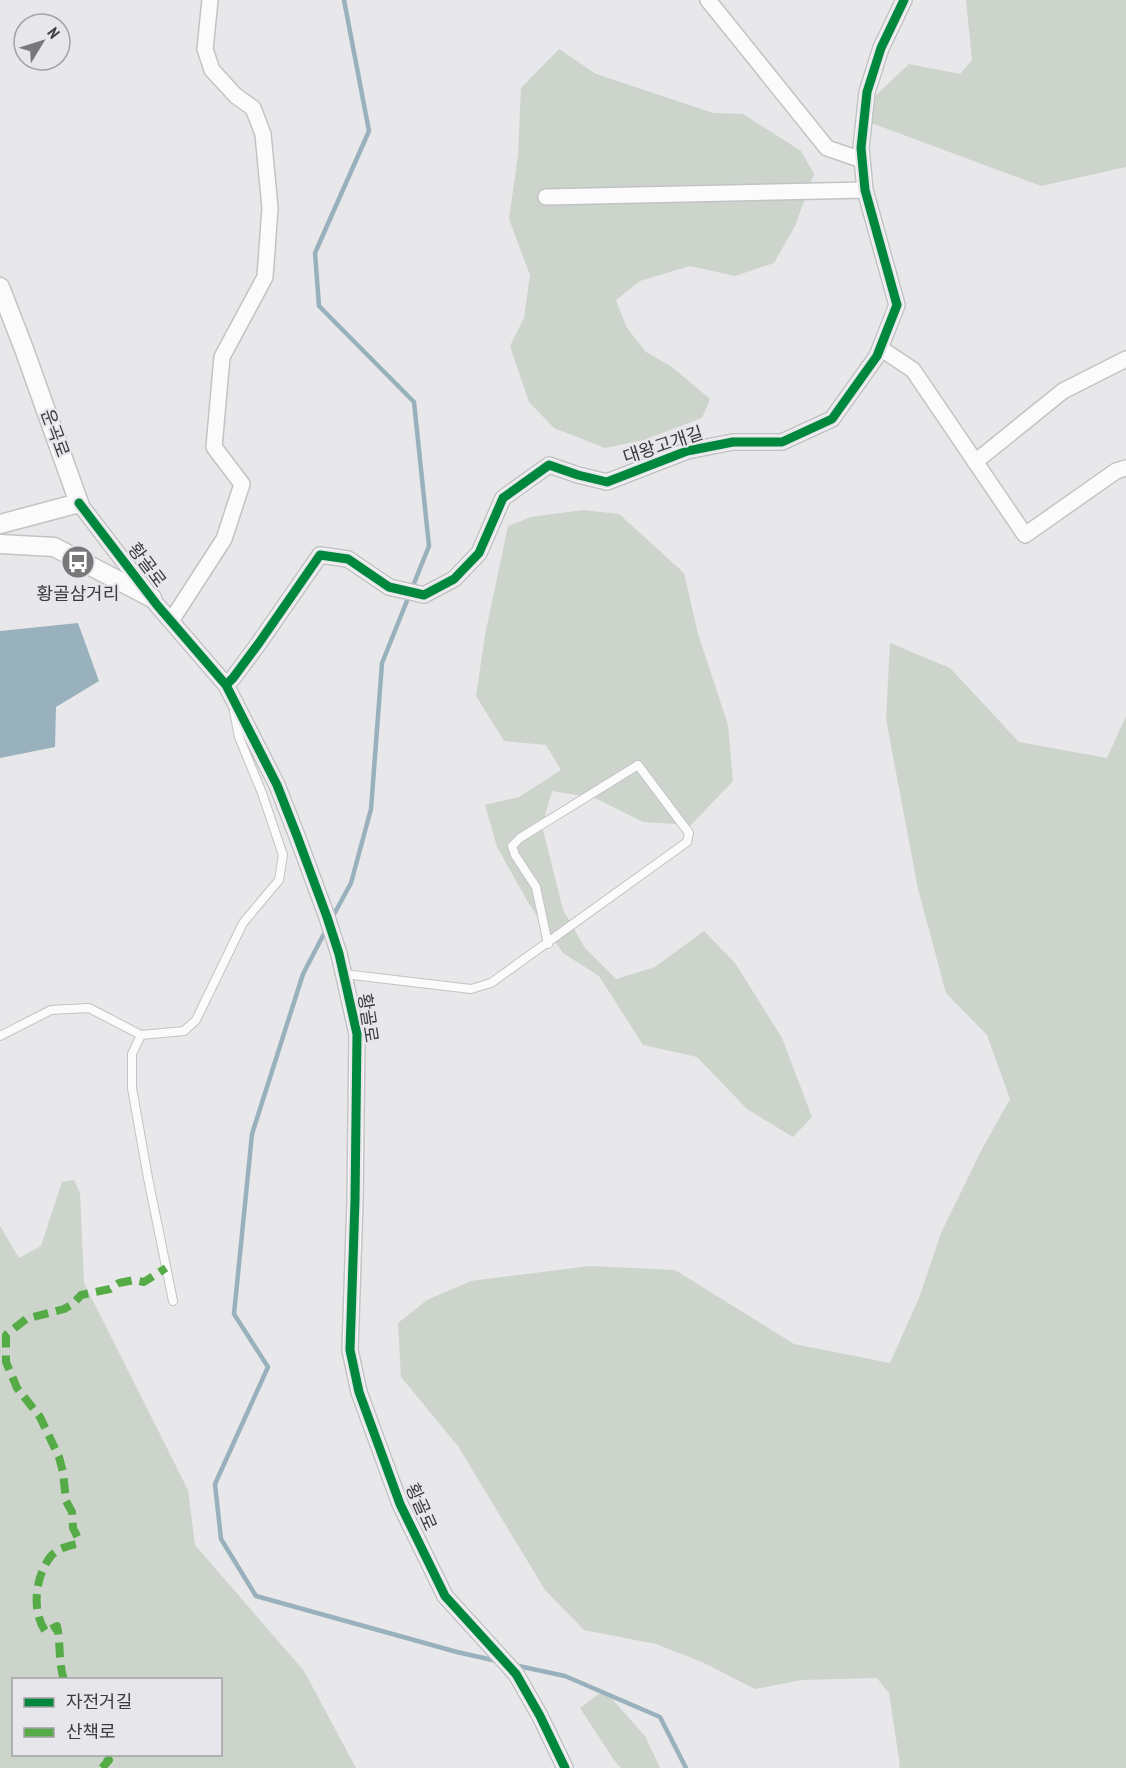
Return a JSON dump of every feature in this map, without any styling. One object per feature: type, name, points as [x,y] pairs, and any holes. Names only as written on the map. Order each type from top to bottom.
[{"type":"street","points":[[171,621],[224,538],[242,484],[214,447],[222,357],[265,277],[270,208],[263,134],[253,108],[236,96],[212,70],[205,49],[210,0]]},
{"type":"street","points":[[708,0],[827,148],[862,160]]},
{"type":"street","name":"대왕고개길","points":[[228,689],[233,678],[320,555],[348,559],[389,587],[424,595],[454,579],[479,553],[503,498],[549,465],[607,482],[687,451],[733,442],[782,442],[832,419],[877,357],[897,305],[865,190],[861,148],[867,92],[881,48],[904,0]]},
{"type":"street","points":[[546,198],[865,190]]},
{"type":"street","name":"운곡로","points":[[0,287],[79,503]]},
{"type":"street","points":[[880,348],[913,370],[1025,535],[1116,471],[1126,468]]},
{"type":"street","points":[[975,462],[1063,391],[1126,359]]},
{"type":"street","points":[[0,524],[79,503]]},
{"type":"street","name":"황골로","points":[[79,503],[152,598],[228,689],[277,784],[339,954],[357,1034],[350,1350],[359,1392],[400,1504],[445,1596],[516,1674],[540,1716],[565,1768]]},
{"type":"street","points":[[0,544],[54,547],[152,598]]},
{"type":"lane","points":[[0,1036],[51,1010],[89,1008],[141,1035],[184,1031],[196,1020],[243,923],[279,880],[284,855],[240,737],[228,689]]},
{"type":"lane","points":[[344,974],[471,989],[491,983],[548,944],[687,842],[689,833],[638,765],[520,838],[512,846],[515,855],[537,888],[548,944]]},
{"type":"lane","points":[[141,1035],[132,1054],[132,1088],[173,1301]]},
{"type":"shaded area","points":[[966,0],[1126,0],[1126,167],[1041,186],[866,121],[875,96],[909,64],[960,74],[972,60]]},
{"type":"shaded area","points":[[559,49],[596,74],[713,113],[743,114],[801,151],[814,174],[795,226],[774,263],[735,276],[690,266],[640,281],[616,300],[627,328],[646,352],[672,367],[710,399],[702,418],[644,440],[605,448],[554,428],[529,402],[510,346],[524,318],[530,275],[509,219],[518,155],[521,88]]},
{"type":"shaded area","points":[[583,510],[619,514],[684,573],[698,634],[728,725],[733,781],[691,825],[643,822],[595,798],[552,791],[542,826],[563,910],[585,948],[616,979],[655,967],[704,931],[735,963],[782,1038],[812,1117],[793,1137],[747,1109],[697,1057],[643,1045],[599,976],[563,953],[529,904],[497,847],[485,805],[519,797],[561,770],[546,745],[504,741],[476,696],[485,635],[508,526],[531,517]]},
{"type":"shaded area","points":[[890,643],[950,668],[1019,742],[1107,758],[1126,716],[1126,1768],[899,1768],[889,1693],[877,1678],[802,1680],[755,1689],[704,1663],[656,1644],[584,1630],[545,1590],[458,1446],[401,1377],[398,1323],[427,1300],[471,1281],[590,1266],[675,1270],[794,1344],[890,1363],[919,1298],[941,1233],[982,1149],[1010,1099],[987,1035],[946,993],[918,889],[886,719]]},
{"type":"shaded area","points":[[74,1180],[80,1193],[84,1283],[188,1490],[195,1545],[304,1671],[356,1768],[0,1768],[0,1226],[19,1258],[41,1246],[62,1182]]},
{"type":"shaded area","points":[[604,1690],[645,1736],[660,1768],[621,1768],[614,1760],[580,1708]]},
{"type":"water","points":[[78,623],[99,681],[56,707],[55,747],[0,758],[0,631]]},
{"type":"waterway","points":[[332,918],[351,883],[371,809],[382,663],[429,546],[414,402],[319,306],[315,253],[369,131],[344,0]]},
{"type":"waterway","points":[[327,928],[303,974],[252,1134],[234,1314],[268,1367],[215,1484],[221,1539],[256,1596],[497,1661]]},
{"type":"waterway","points":[[514,1665],[565,1676],[660,1717],[686,1768]]},
{"type":"marked path","points":[[64,1678],[57,1626],[46,1632],[38,1614],[38,1584],[51,1556],[59,1550],[76,1544],[78,1538],[73,1528],[72,1512],[66,1501],[59,1457],[40,1417],[17,1388],[6,1362],[6,1335],[26,1319],[64,1309],[73,1304],[81,1295],[110,1289],[119,1283],[134,1280],[144,1282],[166,1268]]},
{"type":"marked path","points":[[102,1768],[109,1760],[106,1756]]},
{"type":"cycle path","points":[[226,685],[259,643],[320,555],[348,559],[389,587],[424,595],[454,579],[479,553],[503,498],[549,465],[607,482],[687,451],[733,442],[782,442],[832,419],[877,356],[897,305],[865,190],[861,148],[867,92],[881,48],[904,0]]},
{"type":"cycle path","points":[[79,503],[157,605],[226,685],[277,785],[297,836],[339,954],[357,1034],[350,1350],[359,1392],[400,1504],[445,1596],[516,1674],[540,1716],[565,1768]]},
{"type":"place","name":"황골삼거리","points":[[78,562]]}]
